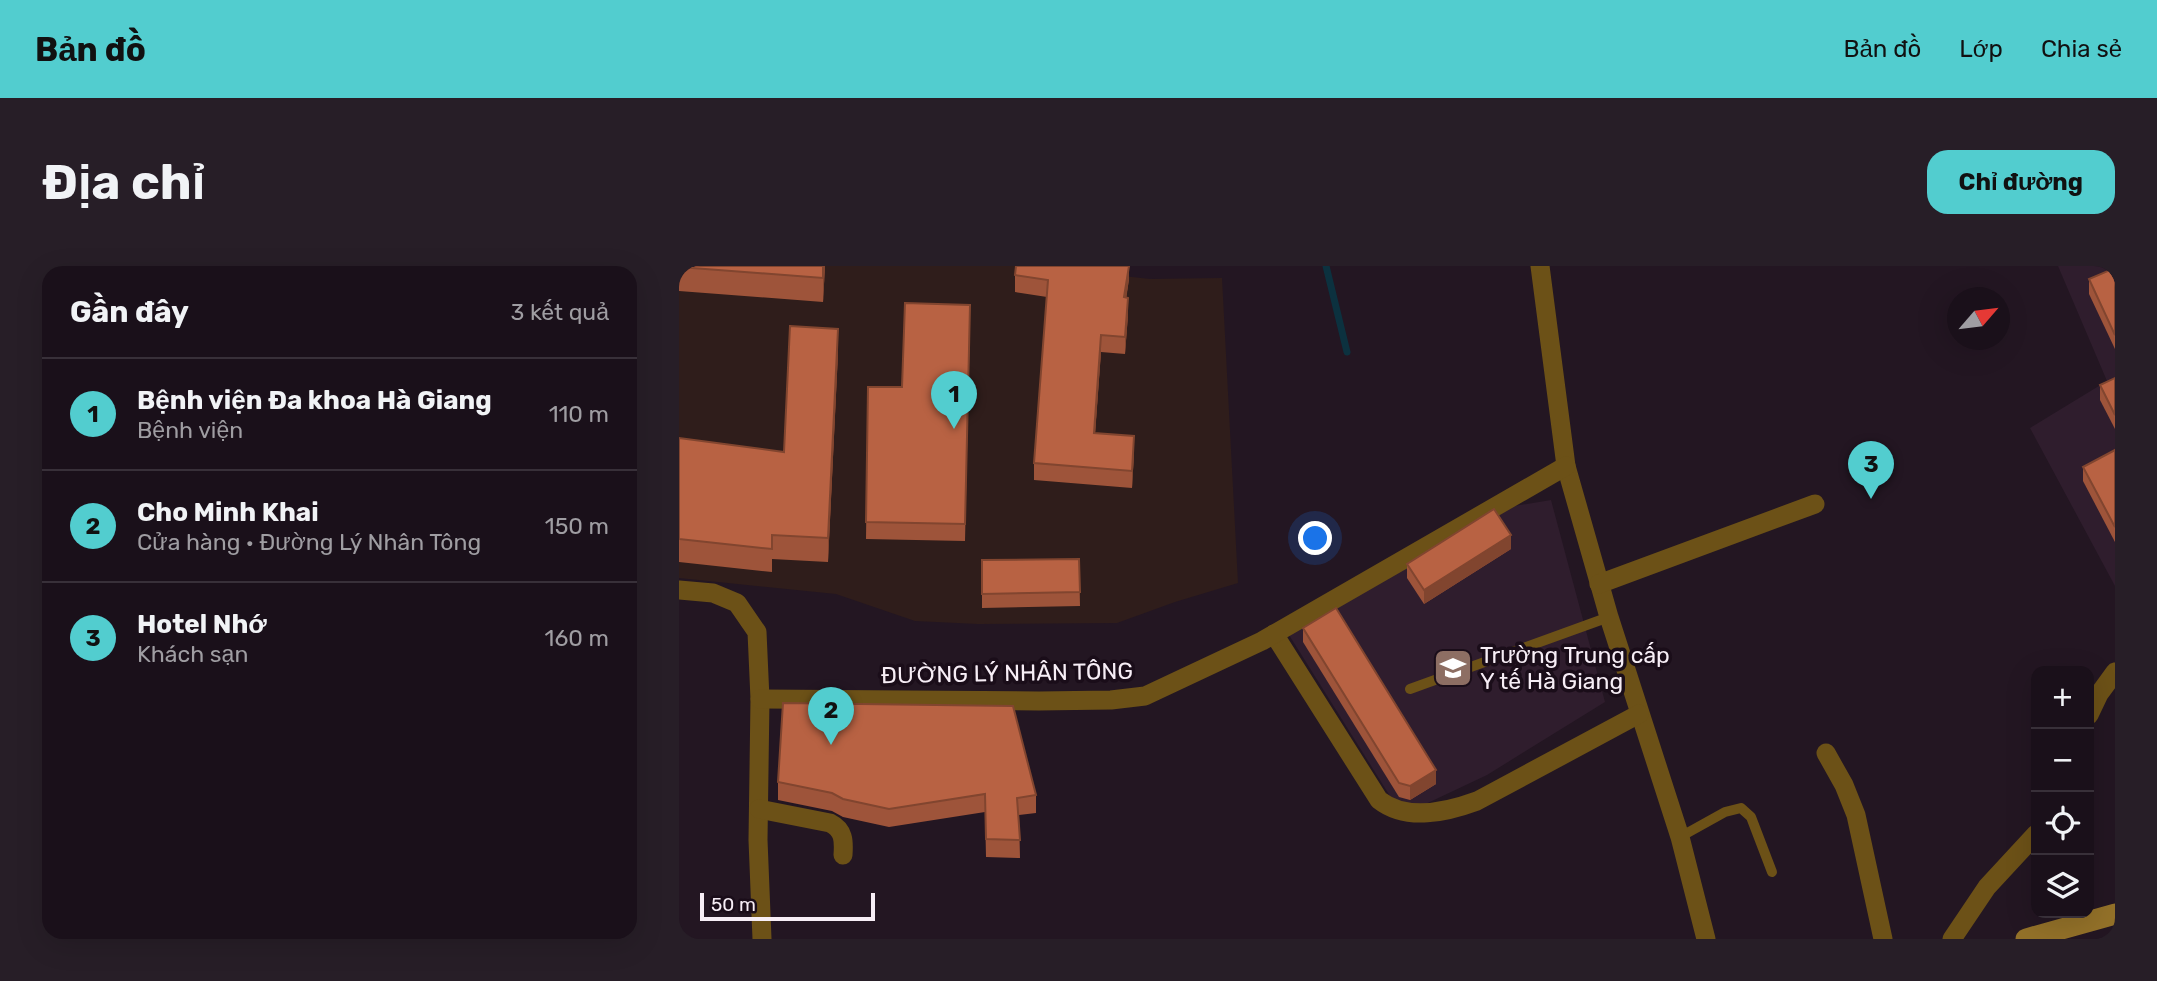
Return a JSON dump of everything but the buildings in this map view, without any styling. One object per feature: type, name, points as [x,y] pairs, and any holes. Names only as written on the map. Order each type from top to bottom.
[{"type":"main road","points":[[2026,939],[2115,914]]},
{"type":"street","points":[[1540,266],[1566,466],[1609,617],[1680,837],[1706,939]]},
{"type":"street","name":"ĐƯỜNG LÝ NHÂN TÔNG","points":[[760,699],[1038,701],[1130,699],[1145,696],[1275,634],[1566,466]]},
{"type":"street","points":[[1599,584],[1815,504]]},
{"type":"street","points":[[679,590],[713,593],[737,603],[757,632],[762,939]]},
{"type":"street","points":[[1275,634],[1379,800],[1389,808],[1401,811],[1430,813],[1478,801],[1639,714]]},
{"type":"street","points":[[2094,704],[2115,673]]},
{"type":"street","points":[[1826,753],[1845,785],[1856,815],[1883,939]]},
{"type":"street","points":[[759,809],[830,823],[839,828],[844,840],[843,855]]},
{"type":"street","points":[[1952,939],[1987,887],[2031,839]]},
{"type":"lane","points":[[1410,689],[1609,617]]},
{"type":"lane","points":[[1680,837],[1725,812],[1741,808],[1751,817],[1772,872]]},
{"type":"shaded area","points":[[679,266],[1034,266],[1150,279],[1222,278],[1238,583],[1117,623],[978,624],[915,621],[836,594],[679,578]]},
{"type":"shaded area","points":[[2058,266],[2115,266],[2115,586],[2030,428],[2107,381]]},
{"type":"shaded area","name":"Trường Trung cấp Y tế Hà Giang","points":[[1551,500],[1605,702],[1487,775],[1415,809],[1395,804],[1289,635],[1502,508]]},
{"type":"waterway","points":[[1326,266],[1347,352]]},
{"type":"place","name":"Bệnh viện Đa khoa Hà Giang","points":[[954,429]]},
{"type":"place","name":"Hotel Nhớ","points":[[1871,499]]},
{"type":"place","name":"Trường Trung cấp Y tế Hà Giang","points":[[1453,668]]},
{"type":"place","name":"Cho Minh Khai","points":[[831,745]]}]
